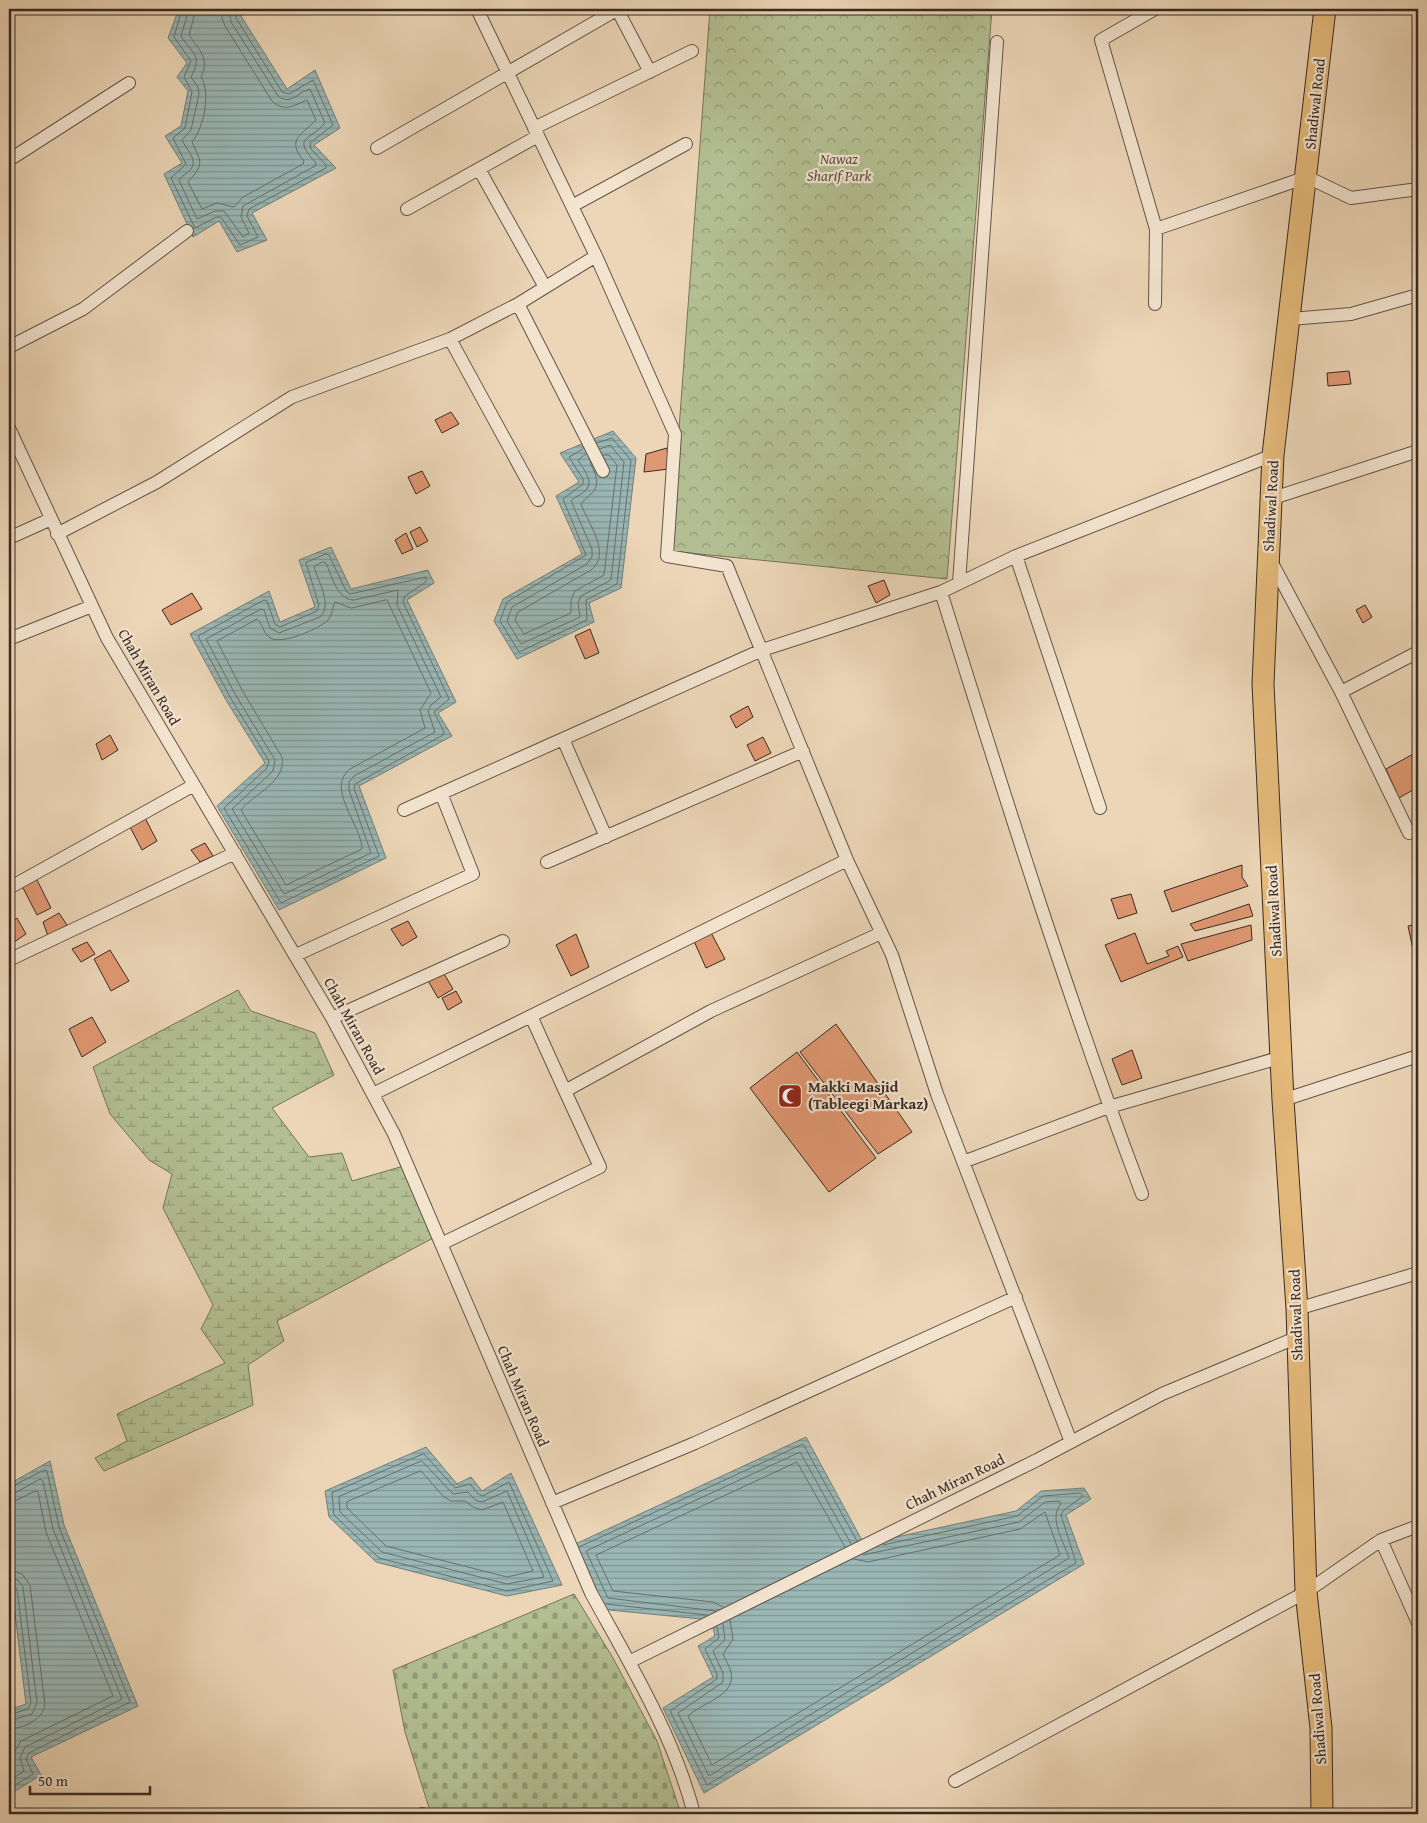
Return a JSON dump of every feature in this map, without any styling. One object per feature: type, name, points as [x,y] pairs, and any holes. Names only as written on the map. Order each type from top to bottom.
[{"type":"main road","name":"Shadiwal Road","points":[[1322,1814],[1320,1728],[1306,1592],[1298,1309],[1284,1100],[1263,684],[1270,500],[1274,455],[1326,9]]},
{"type":"street","points":[[477,9],[596,256],[675,434],[667,556],[727,566],[847,860],[892,955],[937,1094],[1071,1442]]},
{"type":"street","points":[[377,148],[617,9],[650,72]]},
{"type":"street","points":[[1155,9],[1101,40],[1156,229],[1155,304]]},
{"type":"street","points":[[959,583],[998,42]]},
{"type":"street","points":[[407,209],[479,170],[536,132],[692,51]]},
{"type":"street","points":[[9,160],[130,83]]},
{"type":"street","points":[[572,206],[686,144]]},
{"type":"street","points":[[479,170],[545,287]]},
{"type":"street","points":[[1156,229],[1307,177],[1351,198],[1418,189]]},
{"type":"street","points":[[9,347],[83,309],[187,231]]},
{"type":"street","points":[[58,534],[156,482],[292,397],[450,339],[518,304],[596,256]]},
{"type":"street","points":[[1290,319],[1351,314],[1418,295]]},
{"type":"street","points":[[518,304],[603,471]]},
{"type":"street","points":[[450,339],[538,500]]},
{"type":"street","name":"Chah Miran Road","points":[[9,428],[116,655],[296,955],[394,1134],[591,1594],[629,1662],[686,1782],[694,1814]]},
{"type":"street","points":[[1270,500],[1418,450]]},
{"type":"street","points":[[404,810],[762,650],[941,592],[1016,556],[1274,455]]},
{"type":"street","points":[[9,538],[51,519]]},
{"type":"street","points":[[1016,556],[1100,808]]},
{"type":"street","points":[[1269,557],[1341,692],[1409,833]]},
{"type":"street","points":[[941,592],[1023,854],[1109,1107],[1142,1194]]},
{"type":"street","points":[[9,639],[92,606]]},
{"type":"street","points":[[1341,692],[1418,652]]},
{"type":"street","points":[[564,739],[606,837]]},
{"type":"street","points":[[547,862],[803,751]]},
{"type":"street","points":[[9,888],[194,785]]},
{"type":"street","points":[[296,955],[473,874],[441,793]]},
{"type":"street","points":[[12,958],[235,853]]},
{"type":"street","points":[[373,1094],[847,860]]},
{"type":"street","points":[[565,1092],[711,1011],[881,933]]},
{"type":"street","points":[[332,1018],[502,941]]},
{"type":"street","points":[[441,1244],[600,1167],[531,1016]]},
{"type":"street","points":[[1284,1100],[1418,1056]]},
{"type":"street","points":[[963,1162],[1109,1107],[1282,1057]]},
{"type":"street","points":[[1298,1309],[1418,1273]]},
{"type":"street","points":[[552,1504],[695,1444],[1016,1297]]},
{"type":"street","name":"Chah Miran Road","points":[[629,1662],[1071,1442],[1162,1394],[1298,1337]]},
{"type":"street","points":[[954,1782],[1306,1592],[1381,1540],[1418,1526]]},
{"type":"street","points":[[1381,1540],[1418,1623]]},
{"type":"green space","name":"Nawaz Sharif Park","points":[[710,9],[992,9],[947,579],[670,551]]},
{"type":"green space","points":[[238,990],[251,1011],[315,1033],[334,1075],[272,1108],[309,1157],[342,1153],[352,1181],[407,1165],[437,1236],[277,1321],[284,1341],[248,1365],[253,1405],[104,1471],[95,1458],[127,1441],[117,1414],[225,1363],[201,1329],[213,1305],[163,1208],[172,1174],[149,1160],[110,1114],[93,1067]]},
{"type":"green space","points":[[574,1594],[613,1658],[657,1741],[681,1814],[431,1814],[405,1732],[393,1670]]},
{"type":"water","points":[[176,9],[252,9],[241,16],[287,89],[315,70],[340,128],[314,145],[336,168],[252,213],[267,240],[237,252],[219,221],[193,237],[164,174],[182,163],[165,136],[181,126],[188,91],[177,77],[187,63],[168,38],[178,11]]},
{"type":"water","points":[[613,431],[636,458],[621,588],[589,603],[594,622],[517,659],[494,621],[503,599],[582,554],[556,496],[579,482],[560,453]]},
{"type":"water","points":[[331,547],[351,589],[428,570],[434,583],[407,600],[456,702],[438,713],[452,736],[359,786],[386,858],[279,910],[217,806],[265,763],[226,700],[190,634],[269,591],[280,622],[315,607],[299,560]]},
{"type":"water","points":[[806,1437],[864,1544],[1016,1511],[1041,1491],[1084,1488],[1091,1499],[1066,1515],[1084,1564],[704,1793],[663,1708],[713,1677],[698,1646],[715,1636],[711,1620],[599,1609],[571,1546]]},
{"type":"water","points":[[426,1447],[457,1484],[471,1477],[482,1491],[511,1473],[562,1585],[507,1596],[376,1562],[329,1517],[325,1491]]},
{"type":"water","points":[[50,1461],[64,1525],[138,1706],[31,1757],[41,1775],[9,1795],[9,1710],[26,1704],[12,1589],[9,1590],[9,1484]]},
{"type":"building","points":[[1349,371],[1351,384],[1328,386],[1327,373]]},
{"type":"building","points":[[451,412],[459,424],[442,433],[435,420]]},
{"type":"building","points":[[667,448],[669,469],[644,472],[646,454]]},
{"type":"building","points":[[422,471],[430,486],[416,494],[408,477]]},
{"type":"building","points":[[420,527],[428,541],[417,547],[410,532]]},
{"type":"building","points":[[406,533],[413,549],[402,554],[395,540]]},
{"type":"building","points":[[884,580],[890,595],[876,603],[868,586]]},
{"type":"building","points":[[192,593],[202,609],[171,625],[162,610]]},
{"type":"building","points":[[1365,605],[1372,617],[1363,623],[1356,610]]},
{"type":"building","points":[[590,629],[599,653],[585,659],[575,636]]},
{"type":"building","points":[[748,706],[753,717],[736,728],[730,716]]},
{"type":"building","points":[[110,735],[118,750],[102,760],[96,744]]},
{"type":"building","points":[[763,737],[771,753],[755,761],[747,745]]},
{"type":"building","points":[[1415,753],[1418,763],[1418,787],[1399,798],[1386,769]]},
{"type":"building","points":[[144,816],[157,841],[142,850],[129,825]]},
{"type":"building","points":[[205,843],[213,856],[200,862],[191,850]]},
{"type":"building","points":[[1242,865],[1242,877],[1248,886],[1172,912],[1164,891]]},
{"type":"building","points":[[35,876],[51,908],[37,915],[21,884]]},
{"type":"building","points":[[1131,894],[1137,913],[1118,919],[1111,899]]},
{"type":"building","points":[[1249,904],[1253,916],[1195,931],[1190,924]]},
{"type":"building","points":[[59,913],[67,925],[48,936],[43,922]]},
{"type":"building","points":[[17,918],[26,934],[14,942],[9,932],[9,923]]},
{"type":"building","points":[[408,921],[417,937],[402,946],[391,929]]},
{"type":"building","points":[[1418,924],[1418,958],[1415,959],[1408,926]]},
{"type":"building","points":[[1251,925],[1252,940],[1188,961],[1181,944]]},
{"type":"building","points":[[710,931],[725,959],[706,968],[693,939]]},
{"type":"building","points":[[1135,933],[1147,964],[1169,956],[1166,951],[1178,946],[1183,957],[1121,982],[1105,945]]},
{"type":"building","points":[[576,934],[589,967],[571,976],[556,945]]},
{"type":"building","points":[[87,942],[95,954],[81,962],[72,949]]},
{"type":"building","points":[[110,950],[129,981],[111,991],[94,959]]},
{"type":"building","points":[[443,972],[453,989],[438,998],[427,979]]},
{"type":"building","points":[[456,991],[462,1002],[448,1010],[442,998]]},
{"type":"building","points":[[92,1017],[106,1042],[82,1057],[69,1029]]},
{"type":"building","points":[[836,1024],[912,1132],[878,1154],[800,1052]]},
{"type":"building","points":[[1132,1050],[1142,1078],[1122,1085],[1112,1059]]},
{"type":"building","points":[[797,1052],[876,1158],[829,1192],[750,1088]]},
{"type":"place","name":"Makki Masjid (Tableegi Markaz)","points":[[790,1096]]}]
